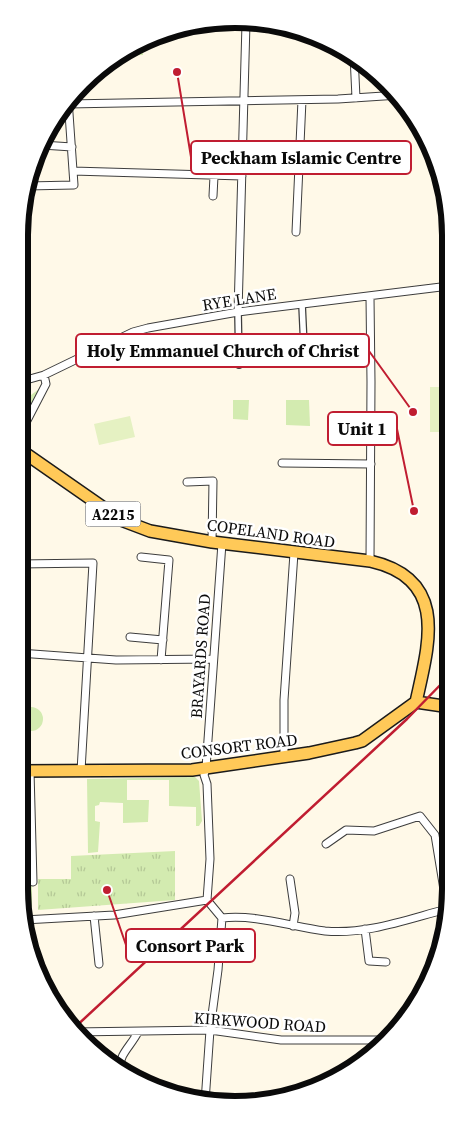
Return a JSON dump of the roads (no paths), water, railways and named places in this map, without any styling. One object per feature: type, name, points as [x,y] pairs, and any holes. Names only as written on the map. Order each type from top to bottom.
[{"type":"main road","name":"COPELAND ROAD","points":[[28,455],[130,525],[150,531],[217,543],[370,561],[385,565],[406,576],[424,600],[428,612],[429,628],[426,656],[416,702]]},
{"type":"main road","name":"CONSORT ROAD","points":[[28,771],[206,768],[331,749],[362,741],[416,702]]},
{"type":"main road","points":[[416,702],[442,706]]},
{"type":"street","points":[[240,365],[238,312],[246,28]]},
{"type":"street","points":[[354,65],[356,98]]},
{"type":"street","points":[[75,102],[244,102],[388,96]]},
{"type":"street","points":[[296,232],[302,100]]},
{"type":"street","points":[[34,186],[74,185],[69,110]]},
{"type":"street","points":[[48,145],[72,147]]},
{"type":"street","points":[[300,145],[318,145]]},
{"type":"street","points":[[73,171],[136,171],[242,176]]},
{"type":"street","points":[[213,196],[214,176]]},
{"type":"street","name":"RYE LANE","points":[[28,380],[44,376],[133,332],[148,328],[238,312],[442,287]]},
{"type":"street","points":[[370,297],[370,561]]},
{"type":"street","points":[[302,304],[304,347]]},
{"type":"street","points":[[28,419],[46,384],[44,376]]},
{"type":"street","points":[[282,463],[371,464]]},
{"type":"street","name":"BRAYARDS ROAD","points":[[187,482],[213,481],[217,543],[213,660],[204,775],[207,784],[210,859],[207,900]]},
{"type":"street","points":[[284,757],[284,700],[294,553]]},
{"type":"street","points":[[141,557],[169,560],[161,660]]},
{"type":"street","points":[[28,564],[93,563],[81,771]]},
{"type":"street","points":[[130,638],[163,640]]},
{"type":"street","points":[[28,654],[88,659],[213,660]]},
{"type":"street","points":[[28,813],[33,882]]},
{"type":"street","points":[[326,844],[346,830],[374,831],[420,816],[435,835],[442,878]]},
{"type":"street","points":[[290,879],[295,913],[293,926]]},
{"type":"street","points":[[30,920],[94,916],[157,909],[207,900],[222,918],[218,970],[210,1030],[206,1094]]},
{"type":"street","points":[[222,918],[246,919],[328,931],[365,929],[440,911]]},
{"type":"street","points":[[94,916],[99,964]]},
{"type":"street","points":[[365,929],[369,961],[386,962]]},
{"type":"street","name":"KIRKWOOD ROAD","points":[[85,1032],[210,1030],[281,1040],[375,1040]]},
{"type":"street","points":[[120,1062],[122,1053],[133,1042],[138,1032]]},
{"type":"railway","points":[[78,1024],[407,719],[442,683]]},
{"type":"place","name":"Peckham Islamic Centre","points":[[177,72]]},
{"type":"place","name":"Holy Emmanuel Church of Christ","points":[[413,412]]},
{"type":"place","name":"Unit 1","points":[[414,511]]},
{"type":"place","name":"Consort Park","points":[[107,890]]}]
